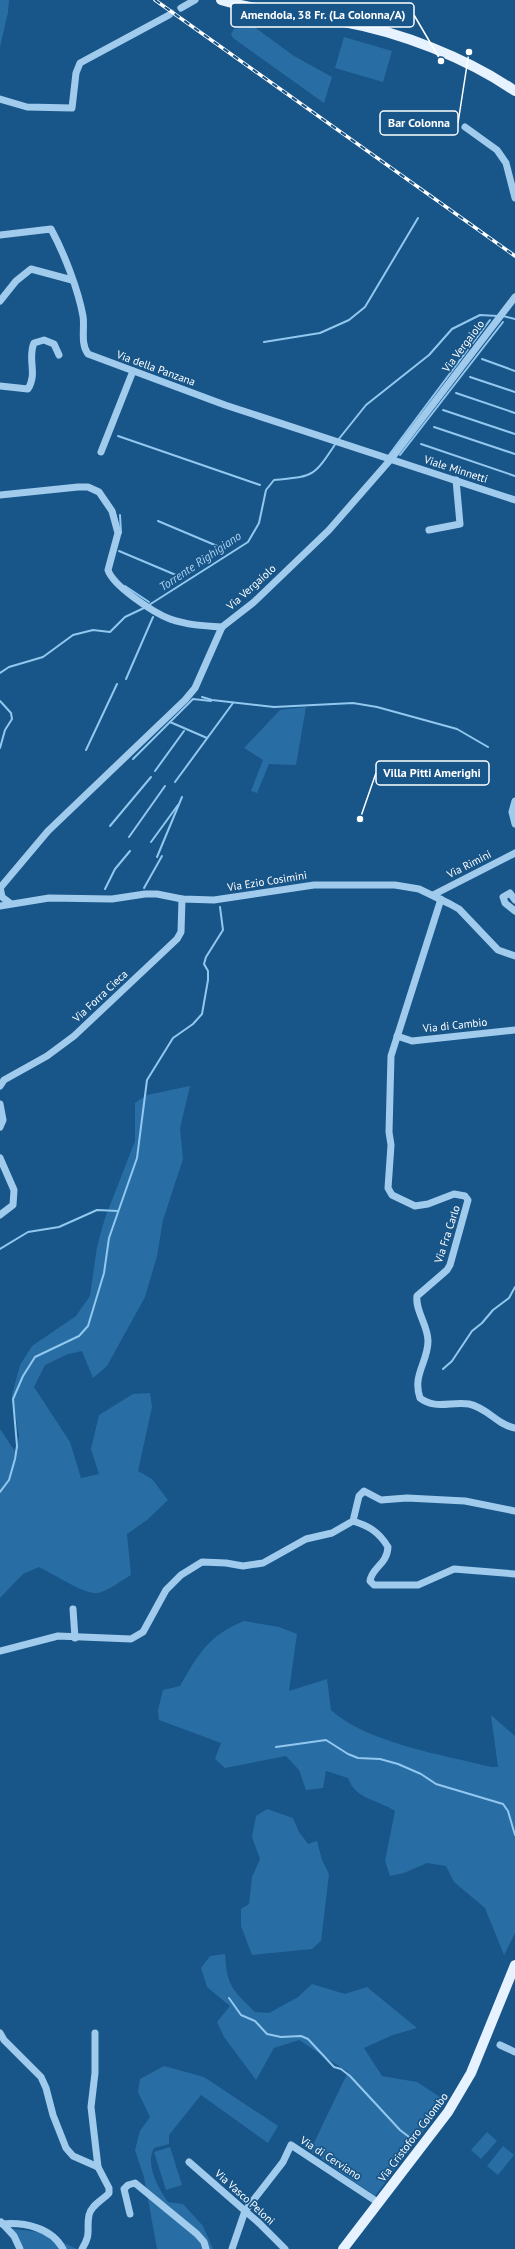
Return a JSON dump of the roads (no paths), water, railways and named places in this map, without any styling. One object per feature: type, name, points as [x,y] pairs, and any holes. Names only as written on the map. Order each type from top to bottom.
[{"type":"main road","points":[[221,0],[250,8],[344,22],[394,35],[460,61],[515,91]]},
{"type":"main road","name":"Via Cristoforo Colombo","points":[[343,2249],[448,2112],[462,2091],[515,1965]]},
{"type":"street","points":[[181,8],[195,0]]},
{"type":"street","points":[[0,100],[27,107],[72,108],[76,72],[80,63],[169,15]]},
{"type":"street","points":[[465,127],[497,150],[506,163],[515,198]]},
{"type":"street","name":"Via della Panzana","points":[[0,236],[51,229],[62,251],[83,315],[84,346],[88,354],[225,405],[391,459]]},
{"type":"street","points":[[0,301],[16,281],[30,269],[72,280]]},
{"type":"street","name":"Via Vergaiolo","points":[[0,888],[48,831],[185,700],[195,688],[222,627],[254,602],[329,530],[391,459],[515,297]]},
{"type":"street","points":[[0,386],[28,389],[34,380],[31,351],[34,343],[44,340],[54,344],[59,355]]},
{"type":"street","points":[[101,452],[133,371]]},
{"type":"street","name":"Viale Minnetti","points":[[391,459],[515,500]]},
{"type":"street","points":[[429,530],[460,524],[456,480]]},
{"type":"street","points":[[0,496],[78,487],[88,487],[99,492],[112,511],[118,533],[108,570],[115,582],[140,601],[169,619],[191,624],[222,627]]},
{"type":"street","points":[[515,801],[512,812],[515,824]]},
{"type":"street","name":"Via Rimini","points":[[433,895],[515,853]]},
{"type":"street","name":"Via Ezio Cosimini","points":[[0,906],[10,903],[50,898],[112,899],[145,894],[157,894],[182,899],[231,898],[331,884],[395,885],[419,889],[442,899],[459,909],[498,950],[515,956]]},
{"type":"street","points":[[0,888],[2,897],[10,903]]},
{"type":"street","points":[[515,900],[510,893],[503,897],[505,903],[515,911]]},
{"type":"street","name":"Via Forra Cieca","points":[[0,1086],[4,1080],[47,1056],[74,1036],[177,939],[181,932],[182,899]]},
{"type":"street","name":"Via Fra Carlo","points":[[442,899],[414,990],[391,1056],[389,1192],[415,1206],[428,1204],[454,1194],[465,1196],[468,1204],[450,1265],[447,1270],[417,1296],[428,1342],[427,1352],[419,1372],[418,1392],[420,1398],[432,1405],[468,1404],[488,1412],[501,1424],[515,1428]]},
{"type":"street","name":"Via di Cambio","points":[[397,1036],[412,1040],[515,1030]]},
{"type":"street","points":[[0,1104],[3,1120],[0,1127]]},
{"type":"street","points":[[0,1158],[14,1190],[13,1205],[0,1215]]},
{"type":"street","points":[[353,1521],[358,1496],[364,1491],[381,1500],[407,1498],[466,1500],[515,1511]]},
{"type":"street","points":[[0,1651],[58,1636],[75,1638],[131,1639],[143,1632],[166,1590],[181,1575],[202,1562],[226,1563],[243,1566],[263,1563],[306,1539],[332,1533],[353,1521],[367,1525],[382,1536],[388,1547],[385,1562],[371,1577],[370,1581],[374,1585],[418,1585],[454,1569],[515,1574]]},
{"type":"street","points":[[73,1609],[75,1638]]},
{"type":"street","points":[[0,2033],[4,2040],[41,2077],[53,2115],[66,2148],[73,2156],[98,2167]]},
{"type":"street","points":[[82,2249],[89,2236],[90,2214],[109,2191],[98,2167],[91,2107],[95,2073],[95,2033]]},
{"type":"street","points":[[500,2045],[515,2052]]},
{"type":"street","name":"Via di Cerviano","points":[[245,2212],[283,2162],[291,2145],[379,2203]]},
{"type":"street","name":"Via Vasco Peloni","points":[[189,2162],[284,2249]]},
{"type":"street","points":[[130,2214],[124,2189],[131,2183],[136,2183],[197,2234],[204,2242],[206,2249]]},
{"type":"street","points":[[232,2249],[245,2212]]},
{"type":"street","points":[[1,2222],[14,2236],[20,2249]]},
{"type":"street","points":[[1,2222],[16,2224],[46,2232],[56,2238],[63,2249]]},
{"type":"waterway","points":[[264,342],[320,333],[349,320],[365,307],[418,218]]},
{"type":"waterway","name":"Torrente Righigiano","points":[[338,440],[366,405],[429,355],[452,329],[480,315],[498,316]]},
{"type":"waterway","name":"Torrente Righigiano","points":[[503,316],[515,319]]},
{"type":"waterway","points":[[389,455],[490,320]]},
{"type":"waterway","points":[[400,455],[503,322]]},
{"type":"waterway","points":[[482,359],[515,371]]},
{"type":"waterway","points":[[470,377],[515,392]]},
{"type":"waterway","points":[[456,393],[515,413]]},
{"type":"waterway","points":[[443,410],[515,434]]},
{"type":"waterway","points":[[434,427],[515,454]]},
{"type":"waterway","points":[[118,436],[260,485]]},
{"type":"waterway","name":"Torrente Righigiano","points":[[149,605],[248,542],[259,523],[266,490],[274,480],[305,476],[311,473],[317,469],[336,443]]},
{"type":"waterway","points":[[421,444],[515,476]]},
{"type":"waterway","points":[[120,515],[121,533]]},
{"type":"waterway","points":[[158,521],[222,548]]},
{"type":"waterway","points":[[119,551],[183,578]]},
{"type":"waterway","points":[[125,586],[149,602]]},
{"type":"waterway","name":"Torrente Righigiano","points":[[0,673],[9,667],[43,657],[73,635],[93,630],[110,632],[125,617],[146,607]]},
{"type":"waterway","points":[[126,679],[153,617]]},
{"type":"waterway","points":[[86,750],[117,684]]},
{"type":"waterway","points":[[202,697],[212,700],[274,707],[353,703],[377,707],[457,729],[488,747]]},
{"type":"waterway","points":[[133,759],[193,699],[211,701]]},
{"type":"waterway","points":[[0,701],[11,713],[12,719],[5,730],[0,748]]},
{"type":"waterway","points":[[175,782],[233,703]]},
{"type":"waterway","points":[[170,722],[207,738]]},
{"type":"waterway","points":[[155,771],[184,731]]},
{"type":"waterway","points":[[110,826],[151,777]]},
{"type":"waterway","points":[[129,837],[165,786]]},
{"type":"waterway","points":[[157,857],[182,797]]},
{"type":"waterway","points":[[151,842],[178,805]]},
{"type":"waterway","points":[[105,889],[115,869],[130,851]]},
{"type":"waterway","points":[[144,888],[162,856]]},
{"type":"waterway","points":[[0,1492],[9,1480],[15,1459],[17,1446],[13,1399],[23,1376],[35,1357],[79,1336],[88,1326],[104,1273],[109,1238],[137,1158],[147,1080],[173,1038],[193,1024],[202,1014],[208,980],[208,971],[204,964],[206,957],[223,930],[220,907]]},
{"type":"waterway","points":[[0,1249],[28,1232],[59,1227],[97,1210],[118,1211]]},
{"type":"waterway","points":[[443,1369],[452,1361],[472,1331],[482,1323],[493,1310],[509,1298],[515,1287]]},
{"type":"waterway","points":[[276,1747],[326,1740],[348,1754],[358,1758],[380,1759],[398,1764],[421,1774],[436,1784],[503,1804],[508,1811],[515,1835]]},
{"type":"waterway","points":[[229,1998],[241,2015],[255,2021],[267,2034],[281,2037],[301,2036],[308,2039],[334,2067],[341,2069],[350,2076],[400,2130],[413,2140]]},
{"type":"tunnel","points":[[169,15],[181,8]]},
{"type":"railway","points":[[155,0],[515,256]]},
{"type":"place","name":"Bar Colonna","points":[[469,52]]},
{"type":"place","name":"Amendola, 38 Fr. (La Colonna/A)","points":[[441,61]]},
{"type":"place","name":"Villa Pitti Amerighi","points":[[360,819]]}]
